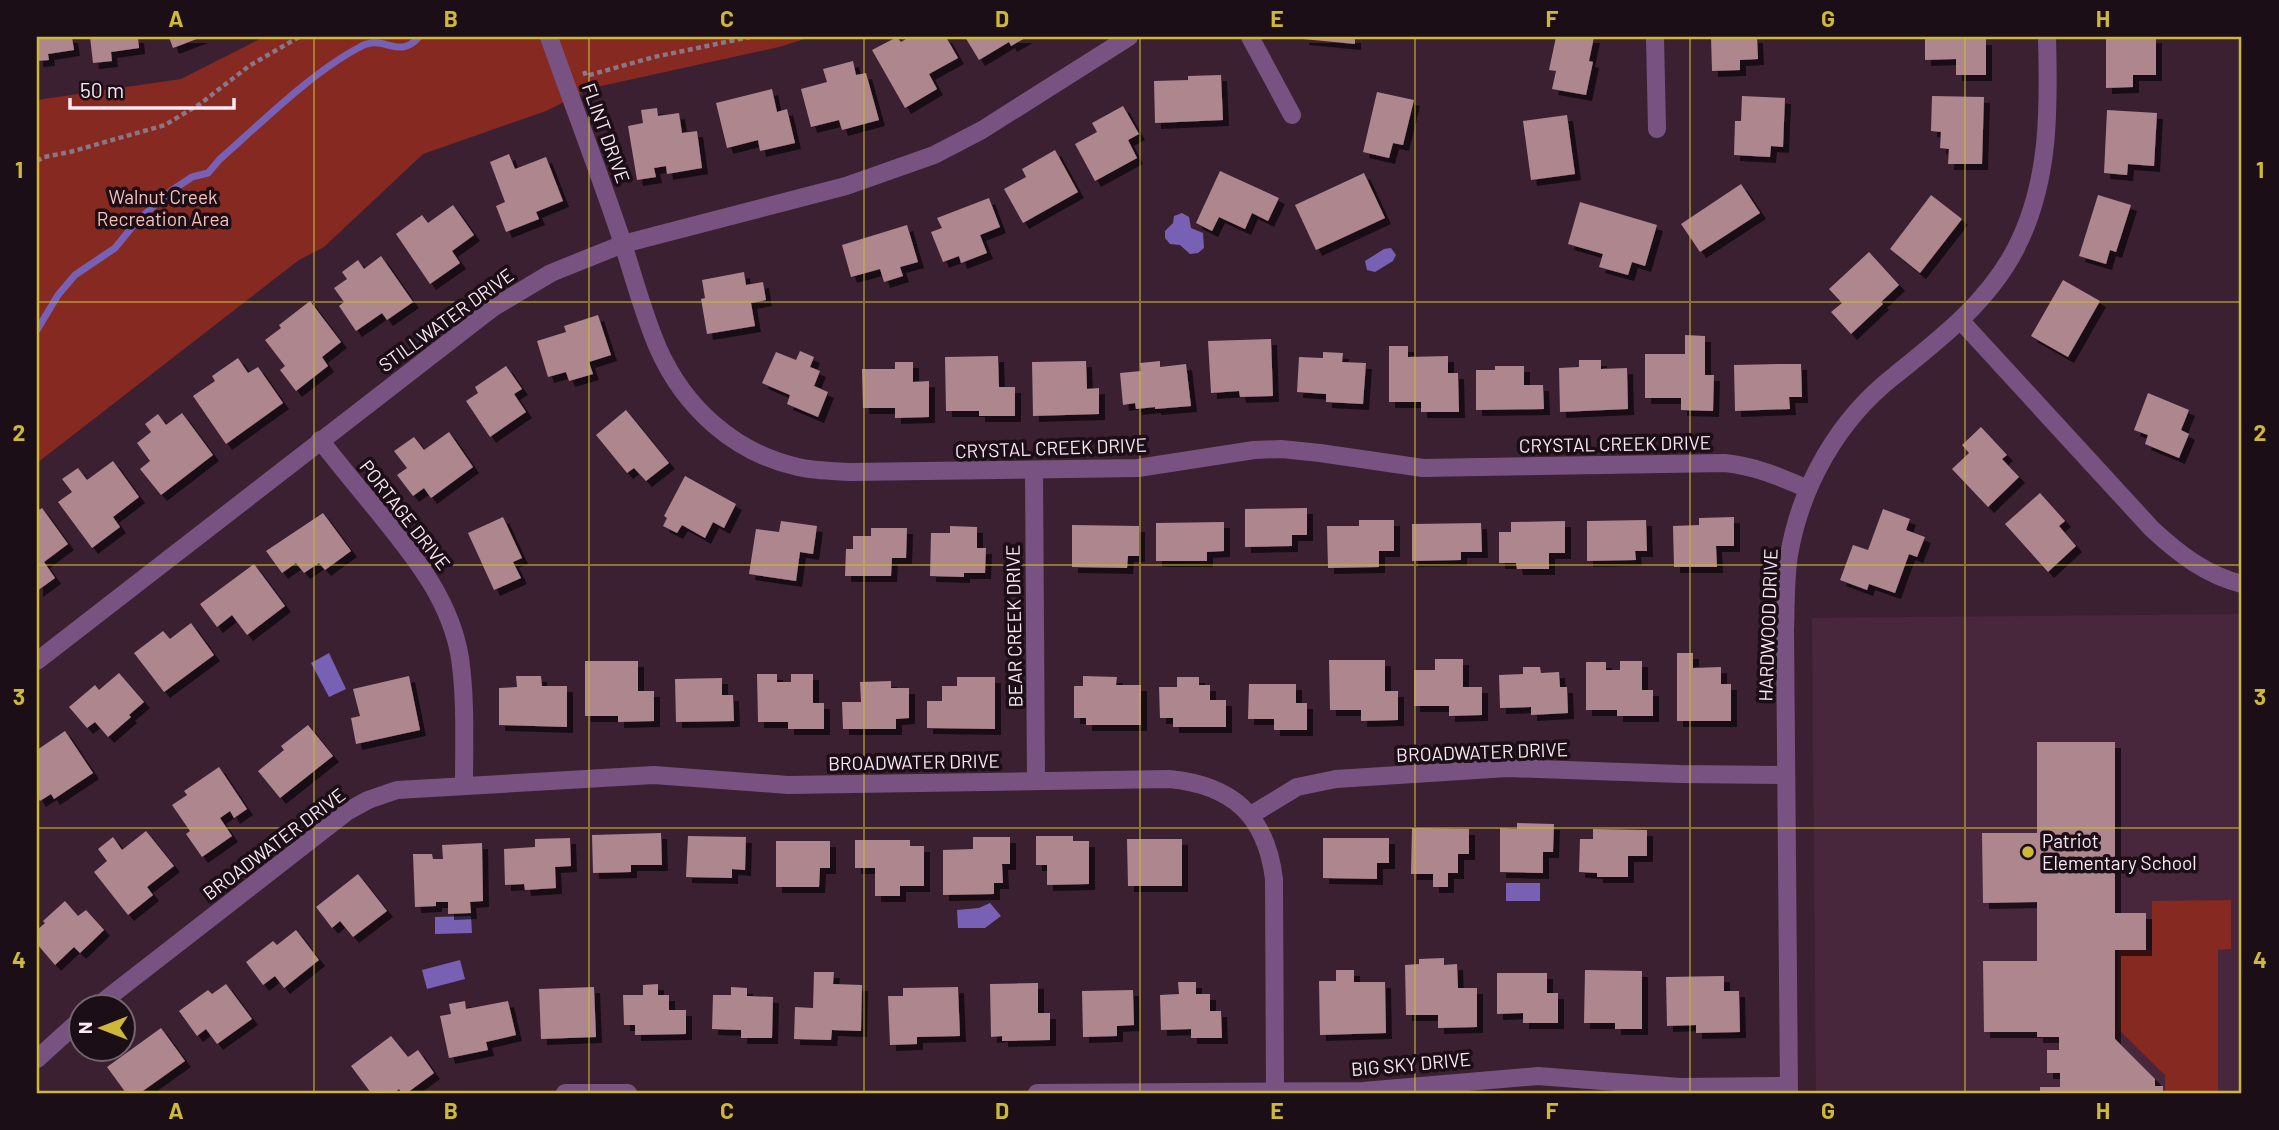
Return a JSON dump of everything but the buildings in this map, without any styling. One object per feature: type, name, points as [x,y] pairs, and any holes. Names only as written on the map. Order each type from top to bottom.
[{"type":"street","name":"FLINT DRIVE","points":[[549,37],[623,244]]},
{"type":"street","name":"STILLWATER DRIVE","points":[[37,661],[494,307],[551,273],[623,244],[846,186],[916,163],[982,130],[1129,37]]},
{"type":"street","points":[[1250,37],[1292,115]]},
{"type":"street","points":[[1655,37],[1657,129]]},
{"type":"street","name":"HARDWOOD DRIVE","points":[[1788,1090],[1785,630],[1788,558],[1795,527],[1808,489],[1824,457],[1851,417],[1892,378],[1961,321],[1999,276],[2014,252],[2036,198],[2046,140],[2048,37]]},
{"type":"street","name":"CRYSTAL CREEK DRIVE","points":[[623,244],[657,345],[685,397],[703,416],[743,445],[779,462],[798,467],[830,471],[1138,468],[1227,452],[1281,449],[1423,468],[1725,463],[1769,472],[1808,489]]},
{"type":"street","points":[[1961,321],[2171,547],[2203,569],[2242,584]]},
{"type":"street","name":"PORTAGE DRIVE","points":[[320,440],[422,567],[452,625],[460,656],[463,689],[464,786]]},
{"type":"street","name":"BEAR CREEK DRIVE","points":[[1034,471],[1036,780]]},
{"type":"street","name":"BROADWATER DRIVE","points":[[114,993],[348,811],[368,800],[405,789],[535,784],[654,775],[788,785],[1169,779],[1191,781],[1221,791],[1251,815],[1297,787],[1336,779],[1507,768],[1786,775]]},
{"type":"street","points":[[1251,815],[1268,845],[1274,879],[1275,1090]]},
{"type":"street","points":[[37,1059],[66,1033]]},
{"type":"street","name":"BIG SKY DRIVE","points":[[1037,1093],[1389,1089],[1502,1077],[1538,1076],[1680,1087],[1788,1090]]},
{"type":"street","points":[[565,1093],[628,1093]]},
{"type":"path","points":[[37,161],[165,125],[200,104],[249,66],[299,37]]},
{"type":"path","points":[[586,76],[654,57],[750,37]]},
{"type":"shaded area","points":[[1182,213],[1189,217],[1191,228],[1203,233],[1204,248],[1198,253],[1190,254],[1180,245],[1170,244],[1165,238],[1165,231],[1173,223],[1174,216]]},
{"type":"shaded area","points":[[1391,248],[1396,255],[1393,261],[1375,272],[1367,270],[1365,261],[1384,249]]},
{"type":"shaded area","name":"Patriot Elementary School","points":[[2242,614],[2242,1093],[1816,1093],[1812,618]]},
{"type":"shaded area","points":[[329,653],[346,689],[329,697],[311,663]]},
{"type":"shaded area","points":[[1506,883],[1540,883],[1540,901],[1506,901]]},
{"type":"shaded area","points":[[990,903],[1001,916],[985,928],[958,928],[957,910],[979,908]]},
{"type":"shaded area","points":[[471,916],[472,933],[435,934],[435,917]]},
{"type":"shaded area","points":[[460,960],[465,979],[427,989],[422,970]]},
{"type":"green space","name":"Walnut Creek Recreation Area","points":[[264,37],[811,37],[779,47],[592,88],[546,111],[423,154],[324,247],[299,260],[37,463],[37,100],[181,79]]},
{"type":"green space","points":[[2231,900],[2231,949],[2218,950],[2218,1093],[2165,1093],[2165,1075],[2119,1030],[2119,950],[2152,950],[2152,901]]},
{"type":"waterway","points":[[37,330],[58,295],[75,275],[115,248],[137,221],[171,191],[192,177],[208,173],[220,159],[305,84],[360,47],[376,43],[404,47],[419,37]]},
{"type":"place","name":"Patriot Elementary School","points":[[2028,852]]}]
